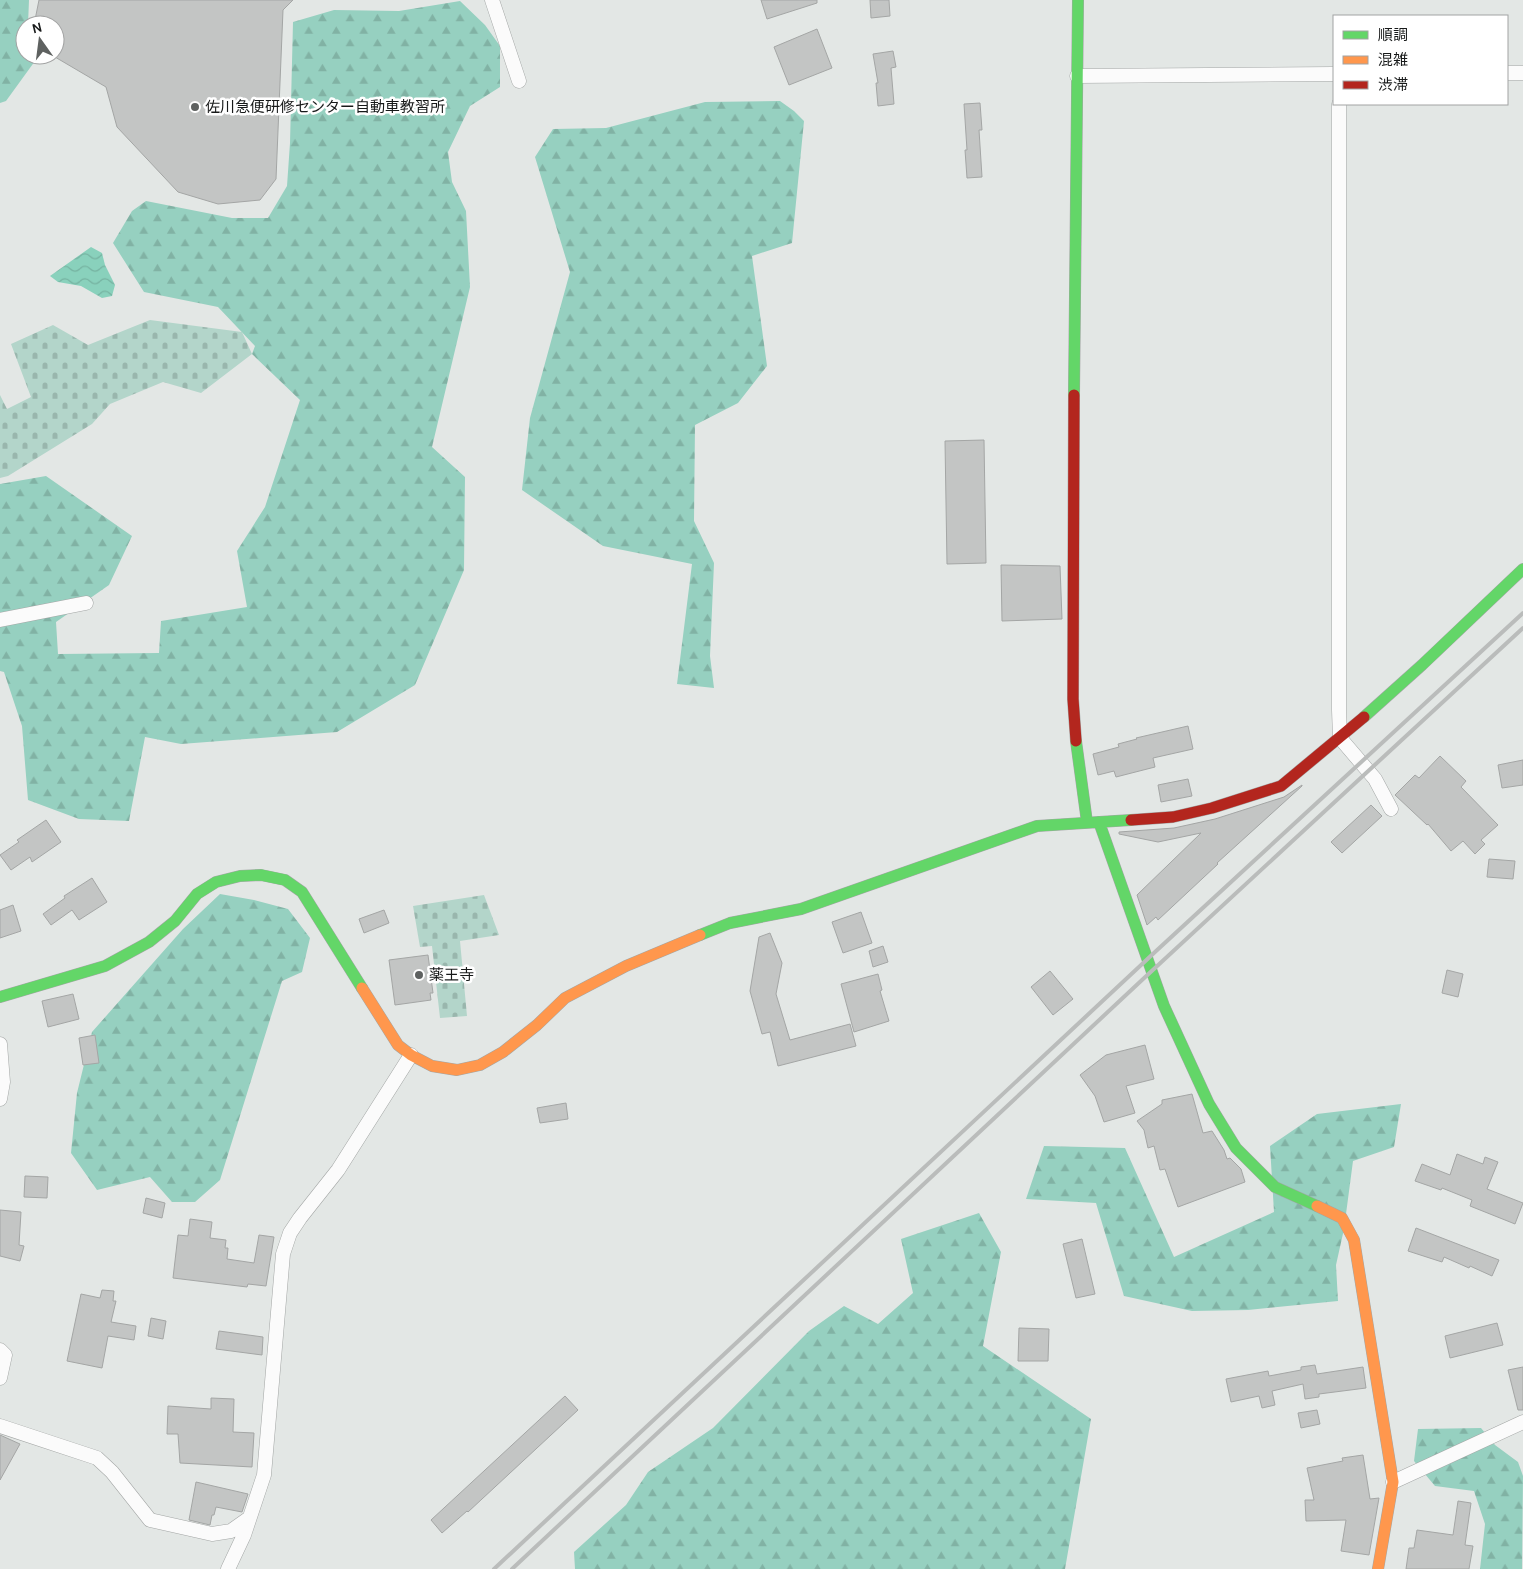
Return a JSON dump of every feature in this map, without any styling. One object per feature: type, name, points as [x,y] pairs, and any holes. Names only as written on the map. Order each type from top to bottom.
[{"type":"street","points":[[492,0],[519,81]]},
{"type":"street","points":[[1078,0],[1073,699],[1074,737],[1087,822]]},
{"type":"street","points":[[1508,73],[1523,73]]},
{"type":"street","points":[[1077,76],[1333,74]]},
{"type":"street","points":[[1339,105],[1340,738],[1375,779],[1391,809]]},
{"type":"street","points":[[0,997],[105,966],[149,942],[175,921],[197,894],[216,882],[240,876],[261,875],[286,880],[302,892],[320,917],[398,1045],[411,1055],[432,1066],[457,1070],[480,1065],[502,1052],[537,1025],[565,998],[626,966],[730,923],[801,909],[1037,826],[1173,817],[1212,808],[1281,786],[1340,738],[1422,665],[1523,569]]},
{"type":"street","points":[[0,620],[86,603]]},
{"type":"street","points":[[1100,822],[1164,1006],[1214,1111],[1236,1148],[1275,1187],[1342,1218],[1354,1240],[1393,1482],[1378,1569]]},
{"type":"street","points":[[0,1044],[3,1082],[0,1099]]},
{"type":"street","points":[[228,1569],[244,1535],[264,1475],[283,1254],[290,1233],[338,1170],[411,1055]]},
{"type":"street","points":[[0,1350],[5,1355],[0,1378]]},
{"type":"street","points":[[1393,1482],[1523,1422]]},
{"type":"street","points":[[0,1426],[97,1458],[112,1472],[150,1520],[212,1534],[231,1531],[248,1519]]},
{"type":"green space","points":[[0,0],[29,0],[28,15],[15,15],[15,65],[32,65],[6,101],[0,103]]},
{"type":"green space","points":[[460,1],[485,25],[500,46],[500,87],[470,106],[448,152],[452,182],[466,211],[470,287],[432,447],[465,477],[464,570],[415,685],[337,732],[181,744],[145,737],[129,821],[79,819],[28,800],[22,726],[4,672],[0,671],[0,484],[46,476],[132,536],[109,585],[56,622],[58,654],[159,653],[161,621],[247,607],[237,551],[265,507],[300,400],[252,354],[255,346],[218,307],[144,292],[113,243],[132,211],[146,201],[232,218],[268,218],[287,186],[293,22],[334,10],[399,11]]},
{"type":"green space","points":[[780,101],[804,121],[792,243],[752,256],[767,366],[738,403],[695,425],[694,521],[714,563],[710,656],[714,688],[677,684],[692,564],[603,546],[522,490],[530,418],[570,272],[535,157],[553,129],[606,128],[705,102]]},
{"type":"green space","points":[[150,320],[242,332],[252,354],[201,393],[163,382],[110,404],[92,424],[8,476],[0,478],[0,395],[7,409],[31,397],[11,344],[53,325],[88,345]]},
{"type":"green space","points":[[220,894],[288,909],[310,938],[302,972],[282,981],[220,1180],[195,1202],[172,1202],[150,1177],[97,1190],[71,1153],[77,1093],[92,1032],[183,929]]},
{"type":"green space","points":[[484,895],[499,935],[460,941],[467,1016],[440,1018],[432,946],[420,947],[413,906]]},
{"type":"green space","points":[[1401,1104],[1394,1147],[1353,1161],[1344,1229],[1336,1265],[1338,1301],[1248,1310],[1192,1311],[1124,1296],[1096,1203],[1026,1199],[1044,1146],[1125,1148],[1174,1257],[1274,1212],[1270,1146],[1317,1114]]},
{"type":"green space","points":[[979,1213],[1001,1252],[983,1346],[1091,1419],[1065,1569],[575,1569],[574,1552],[626,1505],[648,1472],[713,1428],[809,1331],[844,1306],[878,1324],[913,1293],[901,1239]]},
{"type":"green space","points":[[1481,1428],[1495,1445],[1518,1462],[1523,1476],[1522,1569],[1480,1569],[1485,1524],[1474,1491],[1435,1486],[1414,1461],[1418,1429]]},
{"type":"water","points":[[91,247],[102,253],[105,265],[115,285],[112,296],[102,298],[81,286],[58,282],[50,276]]},
{"type":"building","name":"佐川急便研修センター自動車教習所","points":[[39,0],[293,0],[283,10],[276,179],[260,200],[218,204],[178,192],[117,127],[106,87],[65,63],[65,15],[36,15]]},
{"type":"building","points":[[761,0],[817,0],[817,3],[767,19]]},
{"type":"building","points":[[870,0],[889,0],[890,16],[871,18]]},
{"type":"building","points":[[817,29],[832,68],[789,85],[774,47]]},
{"type":"building","points":[[893,51],[896,67],[891,68],[894,104],[878,106],[876,83],[878,83],[873,54]]},
{"type":"building","points":[[980,103],[982,130],[979,130],[982,177],[967,178],[964,104]]},
{"type":"building","points":[[984,440],[986,563],[947,564],[945,441]]},
{"type":"building","points":[[1001,565],[1060,566],[1062,619],[1002,621]]},
{"type":"building","points":[[1188,726],[1193,749],[1153,758],[1155,767],[1116,777],[1114,771],[1098,775],[1093,754],[1119,747],[1118,744],[1136,738]]},
{"type":"building","points":[[1440,756],[1466,781],[1461,787],[1498,825],[1481,840],[1485,844],[1475,854],[1463,841],[1451,851],[1428,824],[1395,795],[1415,775],[1419,778]]},
{"type":"building","points":[[1523,760],[1523,785],[1502,788],[1498,765]]},
{"type":"building","points":[[1188,779],[1192,796],[1161,802],[1158,785]]},
{"type":"building","points":[[1302,785],[1158,920],[1156,917],[1147,925],[1137,895],[1201,833],[1158,842],[1119,834],[1119,832],[1174,828],[1215,819],[1284,797]]},
{"type":"building","points":[[1371,805],[1382,816],[1342,853],[1331,842]]},
{"type":"building","points":[[46,820],[61,842],[32,862],[30,857],[11,870],[0,855],[19,842],[17,840]]},
{"type":"building","points":[[1489,859],[1515,861],[1513,879],[1487,877]]},
{"type":"building","points":[[92,878],[107,902],[79,920],[72,910],[51,925],[43,914],[65,898],[64,896]]},
{"type":"building","points":[[13,905],[21,931],[0,938],[0,910]]},
{"type":"building","points":[[384,910],[389,923],[364,933],[359,919]]},
{"type":"building","points":[[861,912],[872,943],[843,953],[832,922]]},
{"type":"building","points":[[770,933],[782,963],[776,994],[790,1040],[850,1024],[856,1046],[778,1066],[770,1032],[762,1034],[750,991],[759,937]]},
{"type":"building","points":[[883,946],[888,962],[873,967],[869,951]]},
{"type":"building","points":[[428,955],[433,993],[430,993],[431,1000],[395,1005],[389,960]]},
{"type":"building","points":[[1447,970],[1463,974],[1458,997],[1442,993]]},
{"type":"building","points":[[1050,971],[1073,999],[1053,1015],[1031,987]]},
{"type":"building","points":[[878,974],[882,990],[880,991],[889,1021],[854,1032],[841,984]]},
{"type":"building","points":[[73,994],[79,1019],[48,1027],[42,1001]]},
{"type":"building","points":[[95,1035],[99,1063],[83,1065],[79,1038]]},
{"type":"building","points":[[1145,1045],[1154,1079],[1126,1086],[1135,1113],[1104,1122],[1095,1096],[1080,1075],[1106,1055]]},
{"type":"building","points":[[1192,1094],[1203,1133],[1212,1131],[1224,1150],[1227,1159],[1230,1158],[1241,1169],[1245,1182],[1178,1207],[1165,1169],[1160,1170],[1154,1146],[1148,1148],[1144,1130],[1137,1121],[1162,1104],[1162,1100]]},
{"type":"building","points":[[566,1103],[568,1119],[540,1123],[537,1108]]},
{"type":"building","points":[[1457,1154],[1483,1164],[1485,1157],[1498,1162],[1487,1189],[1523,1203],[1515,1224],[1470,1206],[1472,1200],[1442,1188],[1441,1190],[1415,1181],[1422,1164],[1450,1175]]},
{"type":"building","points":[[25,1176],[48,1177],[47,1198],[24,1197]]},
{"type":"building","points":[[146,1198],[165,1203],[162,1218],[143,1213]]},
{"type":"building","points":[[0,1210],[21,1212],[19,1245],[24,1246],[20,1261],[0,1256]]},
{"type":"building","points":[[190,1219],[212,1222],[210,1238],[226,1240],[225,1248],[228,1248],[227,1259],[254,1263],[259,1235],[274,1237],[266,1286],[248,1284],[247,1287],[173,1278],[178,1235],[188,1236]]},
{"type":"building","points":[[1416,1228],[1499,1260],[1492,1276],[1444,1257],[1442,1262],[1408,1251]]},
{"type":"building","points":[[1082,1239],[1095,1294],[1076,1298],[1063,1244]]},
{"type":"building","points":[[102,1290],[114,1291],[113,1301],[116,1301],[111,1322],[136,1326],[134,1340],[108,1336],[102,1368],[67,1361],[81,1294],[100,1298]]},
{"type":"building","points":[[151,1318],[166,1321],[163,1339],[148,1336]]},
{"type":"building","points":[[1497,1323],[1503,1345],[1450,1358],[1445,1336]]},
{"type":"building","points":[[1019,1328],[1049,1329],[1048,1361],[1018,1361]]},
{"type":"building","points":[[219,1331],[263,1337],[262,1355],[216,1349]]},
{"type":"building","points":[[1315,1365],[1317,1374],[1363,1367],[1366,1388],[1319,1394],[1319,1397],[1305,1399],[1303,1384],[1272,1391],[1275,1405],[1262,1408],[1259,1396],[1231,1402],[1226,1379],[1268,1371],[1269,1376],[1301,1370],[1301,1367]]},
{"type":"building","points":[[1523,1367],[1523,1410],[1518,1410],[1508,1370]]},
{"type":"building","points":[[565,1396],[578,1410],[468,1512],[442,1533],[431,1520]]},
{"type":"building","points":[[211,1398],[234,1399],[233,1432],[254,1433],[252,1467],[180,1463],[178,1434],[167,1434],[168,1406],[211,1409]]},
{"type":"building","points":[[1317,1410],[1320,1424],[1301,1428],[1298,1413]]},
{"type":"building","points":[[0,1435],[20,1444],[0,1480]]},
{"type":"building","points":[[1363,1455],[1370,1499],[1379,1498],[1369,1555],[1341,1551],[1346,1520],[1306,1521],[1305,1500],[1314,1500],[1307,1468],[1343,1461],[1342,1458]]},
{"type":"building","points":[[196,1482],[248,1494],[242,1512],[216,1507],[210,1525],[189,1520]]},
{"type":"building","points":[[1458,1501],[1471,1503],[1465,1545],[1473,1546],[1469,1569],[1406,1569],[1409,1548],[1414,1548],[1417,1530],[1453,1535]]},
{"type":"railway","points":[[494,1569],[1155,952],[1523,613]]},
{"type":"railway","points":[[512,1569],[1142,980],[1523,628]]},
{"type":"traffic: fast","points":[[1074,395],[1078,0]]},
{"type":"traffic: fast","points":[[1364,717],[1523,569]]},
{"type":"traffic: fast","points":[[1076,741],[1087,822]]},
{"type":"traffic: fast","points":[[700,935],[730,923],[801,909],[1037,826],[1131,820]]},
{"type":"traffic: fast","points":[[1099,822],[1164,1006],[1209,1104],[1236,1148],[1275,1187],[1317,1206]]},
{"type":"traffic: fast","points":[[0,997],[105,966],[149,942],[175,921],[197,894],[216,882],[240,876],[261,875],[285,880],[302,892],[362,988]]},
{"type":"traffic: slow","points":[[362,988],[398,1045],[411,1055],[432,1066],[457,1070],[480,1065],[503,1052],[537,1025],[565,998],[626,966],[700,935]]},
{"type":"traffic: slow","points":[[1317,1206],[1342,1218],[1354,1240],[1393,1482],[1378,1569]]},
{"type":"traffic: jam","points":[[1074,395],[1073,699],[1076,741]]},
{"type":"traffic: jam","points":[[1131,820],[1173,817],[1212,808],[1281,786],[1364,717]]},
{"type":"place","name":"佐川急便研修センター自動車教習所","points":[[195,107]]},
{"type":"place","name":"薬王寺","points":[[419,975]]}]
